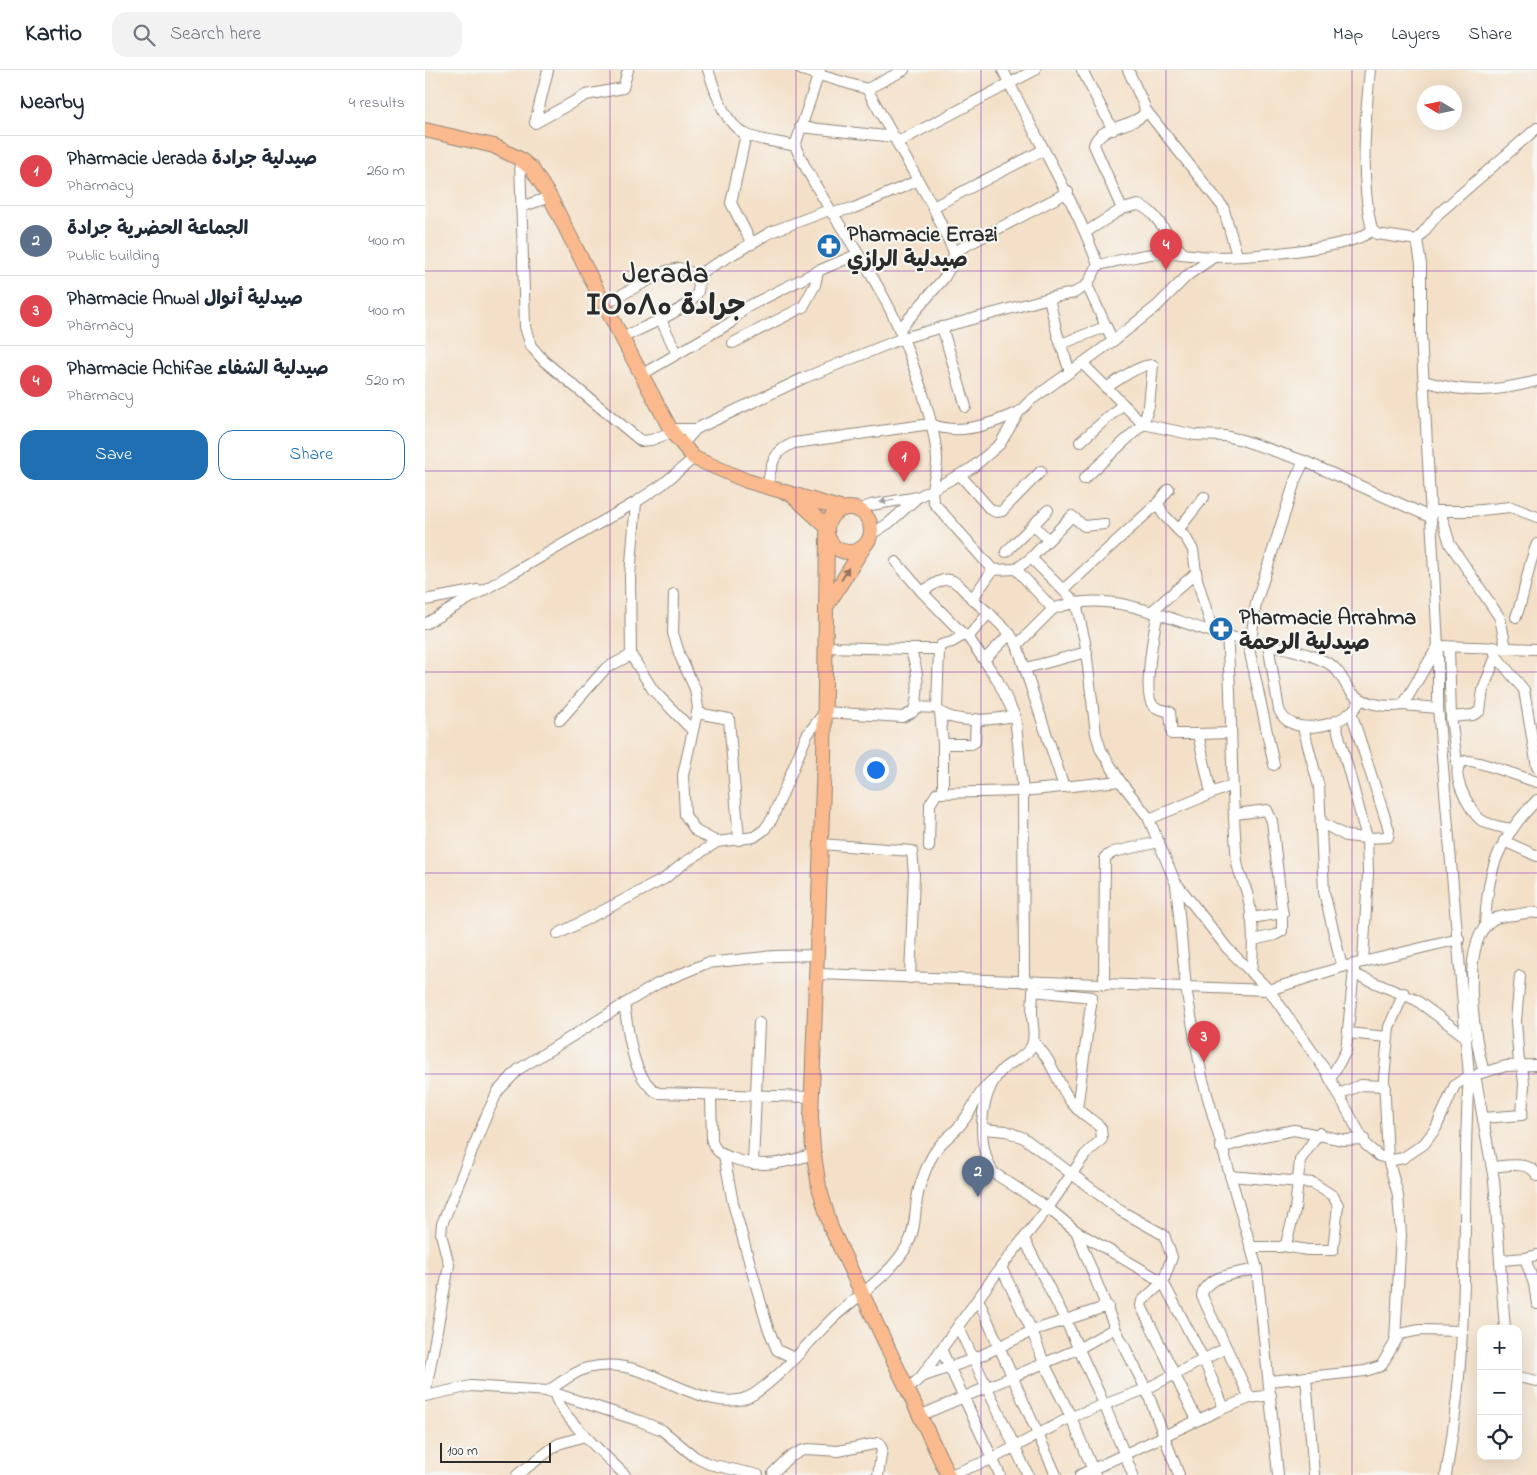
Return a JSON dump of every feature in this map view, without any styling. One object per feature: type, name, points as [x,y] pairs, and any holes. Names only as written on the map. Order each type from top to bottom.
[{"type":"main road","points":[[425,130],[480,142],[520,159],[532,169],[550,197],[641,375],[681,445],[694,458],[723,472],[767,487],[843,509],[858,510],[869,520],[867,540],[851,563],[827,605]]},
{"type":"main road","points":[[791,494],[827,532],[835,547],[847,552],[860,549],[867,540]]},
{"type":"main road","points":[[843,509],[832,515],[827,532],[825,712],[818,974],[812,1097],[813,1154],[819,1187],[831,1228],[919,1416],[949,1475]]},
{"type":"street","points":[[548,70],[535,123],[585,95],[623,88],[628,70]]},
{"type":"street","points":[[708,70],[728,116],[746,134],[795,146]]},
{"type":"street","points":[[802,70],[820,72],[867,89],[933,207],[954,252],[952,264],[944,278],[901,334]]},
{"type":"street","points":[[867,89],[904,70]]},
{"type":"street","points":[[681,445],[696,429],[901,334],[942,327],[1074,293],[1087,285],[1098,265],[1086,232],[1068,192],[1043,150],[1003,70]]},
{"type":"street","points":[[801,127],[897,140],[1035,70]]},
{"type":"street","points":[[1082,70],[1113,130]]},
{"type":"street","points":[[1128,70],[1145,109],[1223,207],[1237,255]]},
{"type":"street","points":[[1370,70],[1366,106],[1365,161],[1372,230],[1377,234],[1417,240]]},
{"type":"street","points":[[820,72],[795,146],[811,180],[858,254],[901,334],[931,424],[937,459],[930,489],[937,508],[993,570]]},
{"type":"street","points":[[1122,209],[1094,145],[1101,135],[1142,116],[1145,109]]},
{"type":"street","points":[[1511,829],[1488,824],[1473,812],[1461,787],[1458,770],[1443,646],[1421,334],[1421,264],[1417,240],[1438,214],[1537,128]]},
{"type":"street","points":[[746,134],[731,203],[752,244]]},
{"type":"street","points":[[933,207],[1043,150]]},
{"type":"street","points":[[520,159],[525,328],[531,346],[544,361],[641,440],[651,440],[672,430],[696,429]]},
{"type":"street","points":[[604,304],[666,271],[679,268],[697,274],[771,232],[830,212],[854,208],[917,181]]},
{"type":"street","points":[[954,252],[1068,192]]},
{"type":"street","points":[[521,207],[550,197]]},
{"type":"street","points":[[1086,232],[1122,209],[1138,205],[1147,208],[1181,252]]},
{"type":"street","points":[[1098,265],[1159,253],[1181,252],[1214,257],[1304,250],[1352,242],[1366,237],[1372,230]]},
{"type":"street","points":[[641,375],[730,323],[745,308],[818,271],[858,254]]},
{"type":"street","points":[[767,487],[773,461],[782,448],[803,442],[931,424],[940,428],[969,427],[1001,420],[1019,412],[1045,389],[1113,341],[1157,306],[1188,275],[1214,257]]},
{"type":"street","points":[[733,343],[803,307],[815,284],[818,271]]},
{"type":"street","points":[[622,338],[695,297],[699,286],[697,274]]},
{"type":"street","points":[[1087,285],[1113,341]]},
{"type":"street","points":[[1049,298],[1070,372]]},
{"type":"street","points":[[659,318],[677,354]]},
{"type":"street","points":[[942,327],[966,407]]},
{"type":"street","points":[[1061,344],[1105,327]]},
{"type":"street","points":[[1083,364],[1143,424],[1195,435],[1225,436],[1242,440],[1304,461],[1433,513],[1511,507],[1537,517]]},
{"type":"street","points":[[1084,479],[1143,424],[1149,406],[1153,365],[1149,364],[1131,372],[1106,388]]},
{"type":"street","points":[[1424,382],[1456,390],[1478,392],[1495,391],[1537,381]]},
{"type":"street","points":[[1080,442],[1122,405]]},
{"type":"street","points":[[867,540],[889,524],[917,497],[960,475],[1000,444],[1019,412]]},
{"type":"street","points":[[425,624],[636,502],[663,484],[694,458]]},
{"type":"street","points":[[1274,766],[1249,640],[1256,603],[1296,478],[1304,461]]},
{"type":"street","points":[[960,475],[990,508],[996,512],[1002,511],[1041,472]]},
{"type":"street","points":[[1063,590],[1158,503],[1169,489]]},
{"type":"street","points":[[858,510],[871,504],[917,497]]},
{"type":"street","points":[[1178,530],[1204,497]]},
{"type":"street","points":[[636,502],[630,576],[631,655],[653,690],[692,730]]},
{"type":"street","points":[[1158,503],[1163,514],[1187,538],[1193,550],[1196,573],[1213,632]]},
{"type":"street","points":[[1006,552],[1048,510]]},
{"type":"street","points":[[1433,513],[1450,544],[1501,618],[1506,648]]},
{"type":"street","points":[[993,570],[1016,569],[1031,558],[1072,516],[1084,526],[1104,524]]},
{"type":"street","points":[[1034,525],[1048,540]]},
{"type":"street","points":[[1516,616],[1525,592],[1529,565],[1537,544]]},
{"type":"street","points":[[1031,558],[1075,603],[1087,652],[1096,734],[1101,750],[1120,781],[1149,819],[1176,884],[1227,948],[1269,990],[1330,1079],[1371,1150],[1379,1156],[1388,1159],[1408,1156],[1424,1144],[1436,1128],[1455,1085],[1471,1076],[1484,1072],[1521,1064],[1537,1065]]},
{"type":"street","points":[[552,1392],[585,1368],[614,1366],[639,1370],[718,1400],[744,1399],[771,1380],[861,1294],[877,1282],[908,1245],[913,1230],[919,1189],[939,1146],[965,1120],[980,1091],[1011,1062],[1026,1053],[1033,1042],[1023,791],[1015,716],[1008,698],[985,659],[966,636],[922,592],[896,562]]},
{"type":"street","points":[[1016,569],[1053,610]]},
{"type":"street","points":[[972,599],[993,570]]},
{"type":"street","points":[[1196,573],[1155,612],[1149,694],[1151,702],[1155,707],[1169,712],[1172,734],[1231,733]]},
{"type":"street","points":[[922,592],[939,582],[951,579],[956,581],[972,599],[1010,634],[1026,668],[1064,787]]},
{"type":"street","points":[[425,600],[485,589]]},
{"type":"street","points":[[674,594],[673,633],[680,656],[695,689],[697,714],[683,775],[685,815],[696,831],[717,842]]},
{"type":"street","points":[[1017,646],[1053,610],[1075,603],[1128,604],[1227,636],[1307,654],[1328,663],[1361,700],[1389,707],[1403,705],[1439,708]]},
{"type":"street","points":[[943,793],[943,744],[939,710],[939,649],[941,645],[966,636],[989,613]]},
{"type":"street","points":[[985,659],[1010,634]]},
{"type":"street","points":[[1227,636],[1232,704],[1232,785],[1237,862],[1248,895],[1251,918],[1253,940],[1251,973]]},
{"type":"street","points":[[1268,644],[1279,710],[1284,719],[1303,727],[1335,721],[1351,712],[1361,700]]},
{"type":"street","points":[[1443,646],[1494,652],[1506,648],[1537,649]]},
{"type":"street","points":[[1403,705],[1443,646]]},
{"type":"street","points":[[1443,646],[1439,708],[1466,1037],[1471,1076],[1465,1134],[1462,1331],[1456,1404],[1445,1475]]},
{"type":"street","points":[[826,647],[909,650],[939,649]]},
{"type":"street","points":[[557,934],[664,879],[684,863],[717,842],[754,837],[765,830],[772,819],[807,735],[825,712],[909,715],[915,707],[916,666],[909,650]]},
{"type":"street","points":[[1026,668],[1087,652]]},
{"type":"street","points":[[1451,716],[1473,714],[1481,711],[1483,690],[1494,652]]},
{"type":"street","points":[[1494,652],[1525,690],[1537,767]]},
{"type":"street","points":[[560,720],[606,668],[631,655]]},
{"type":"street","points":[[915,707],[939,710],[945,715],[976,719],[1015,716]]},
{"type":"street","points":[[1322,823],[1346,836],[1385,838],[1389,833],[1351,712]]},
{"type":"street","points":[[697,714],[729,719],[739,840]]},
{"type":"street","points":[[943,744],[971,744],[975,742],[976,719]]},
{"type":"street","points":[[1330,1079],[1344,1056],[1368,874],[1367,838],[1335,721]]},
{"type":"street","points":[[1303,727],[1319,787],[1322,823],[1321,858],[1325,892],[1342,967]]},
{"type":"street","points":[[1198,734],[1211,793]]},
{"type":"street","points":[[1458,770],[1461,763],[1471,760],[1537,782]]},
{"type":"street","points":[[929,847],[930,804],[937,793],[1023,791],[1120,781]]},
{"type":"street","points":[[1149,819],[1232,785]]},
{"type":"street","points":[[1484,1072],[1477,1051],[1475,1033],[1474,951],[1485,927],[1489,880],[1504,841],[1511,829],[1537,800]]},
{"type":"street","points":[[1235,814],[1263,810],[1270,813],[1283,913],[1280,934],[1253,940]]},
{"type":"street","points":[[1504,841],[1537,856]]},
{"type":"street","points":[[1104,985],[1105,857],[1114,852],[1159,842]]},
{"type":"street","points":[[821,844],[904,849],[911,852],[914,874],[910,978]]},
{"type":"street","points":[[1176,884],[1186,988],[1202,1077],[1257,1269],[1270,1381],[1278,1475]]},
{"type":"street","points":[[1485,927],[1495,918],[1526,912],[1537,913]]},
{"type":"street","points":[[1251,918],[1283,913]]},
{"type":"street","points":[[818,974],[1030,985],[1104,985],[1269,990],[1342,967],[1357,967],[1459,939]]},
{"type":"street","points":[[758,1475],[709,1464],[695,1457],[663,1430],[552,1392],[471,1386],[425,1396],[449,1265],[441,1234],[442,1224],[487,1114],[499,1091],[519,1069],[657,984],[707,963],[774,956],[818,955]]},
{"type":"street","points":[[1357,967],[1429,1007],[1466,1037]]},
{"type":"street","points":[[1483,1118],[1522,1114],[1524,1084],[1516,1021],[1520,976]]},
{"type":"street","points":[[1030,985],[1092,996],[1077,1109]]},
{"type":"street","points":[[1395,1339],[1401,1235],[1398,1195],[1388,1159],[1385,1086],[1387,1037],[1392,1017],[1404,993]]},
{"type":"street","points":[[624,1004],[633,1048],[643,1082],[653,1090],[663,1094],[812,1097]]},
{"type":"street","points":[[753,1164],[759,1023]]},
{"type":"street","points":[[1348,1033],[1387,1037]]},
{"type":"street","points":[[907,1390],[921,1377],[1001,1267],[1048,1208],[1089,1150],[1100,1141],[1103,1135],[1099,1125],[1083,1116],[1071,1102],[1045,1055],[1033,1042]]},
{"type":"street","points":[[1471,1076],[1476,1080],[1492,1167],[1505,1325]]},
{"type":"street","points":[[995,1078],[986,1101],[983,1129],[988,1165],[994,1173],[1048,1208],[1076,1231],[1163,1282],[1204,1360],[1224,1408]]},
{"type":"street","points":[[1339,1094],[1361,1085],[1385,1086]]},
{"type":"street","points":[[711,1095],[712,1141],[714,1147],[724,1155],[753,1164],[784,1163],[813,1154]]},
{"type":"street","points":[[983,1129],[1017,1134],[1032,1143],[1121,1211],[1164,1235],[1173,1256],[1163,1282],[1142,1301],[1141,1306],[1197,1420]]},
{"type":"street","points":[[1221,1148],[1288,1131],[1319,1133],[1343,1140],[1364,1139]]},
{"type":"street","points":[[1285,1246],[1291,1229],[1300,1160],[1319,1133]]},
{"type":"street","points":[[724,1155],[733,1202],[773,1343],[777,1350],[794,1358]]},
{"type":"street","points":[[1492,1167],[1529,1167],[1535,1171],[1537,1176]]},
{"type":"street","points":[[1230,1176],[1317,1185],[1335,1199],[1339,1208],[1333,1250],[1285,1246],[1251,1248]]},
{"type":"street","points":[[1076,1231],[1108,1306],[1115,1328],[1146,1389],[1179,1475]]},
{"type":"street","points":[[1024,1239],[1065,1319],[1104,1404],[1133,1475]]},
{"type":"street","points":[[1501,1260],[1537,1255]]},
{"type":"street","points":[[1525,1258],[1534,1284],[1537,1304]]},
{"type":"street","points":[[1001,1267],[1032,1332],[1044,1363],[1071,1417],[1094,1472]]},
{"type":"street","points":[[1250,1398],[1204,1303],[1202,1291],[1208,1284],[1217,1279],[1257,1269]]},
{"type":"street","points":[[978,1299],[1039,1432],[1056,1475]]},
{"type":"street","points":[[921,1377],[975,1359],[1032,1332],[1065,1319],[1108,1306]]},
{"type":"street","points":[[959,1326],[1027,1475]]},
{"type":"street","points":[[919,1416],[1078,1349],[1115,1328]]},
{"type":"street","points":[[1270,1381],[1365,1371],[1381,1366],[1395,1339],[1400,1334],[1411,1331],[1462,1331]]},
{"type":"street","points":[[949,1475],[993,1459],[1039,1432],[1071,1417],[1146,1389],[1226,1348]]},
{"type":"street","points":[[941,1349],[1000,1475]]},
{"type":"street","points":[[1306,1377],[1314,1475]]},
{"type":"street","points":[[1522,1378],[1537,1380]]},
{"type":"street","points":[[552,1392],[556,1401],[585,1436],[625,1475]]},
{"type":"street","points":[[1081,1475],[1094,1472],[1224,1408],[1250,1398],[1271,1395]]},
{"type":"street","points":[[517,1475],[558,1444],[585,1436]]},
{"type":"street","points":[[785,1475],[773,1473],[788,1458],[801,1451],[808,1449],[838,1451],[879,1443],[882,1449],[878,1475]]},
{"type":"street","points":[[706,1475],[709,1464]]},
{"type":"place","name":"Pharmacie Errazi صيدلية الرازي","points":[[829,246]]},
{"type":"place","name":"Pharmacie Achifae صيدلية الشفاء","points":[[1166,270]]},
{"type":"place","name":"Pharmacie Jerada صيدلية جرادة","points":[[904,482]]},
{"type":"place","name":"Pharmacie Arrahma صيدلية الرحمة","points":[[1221,629]]},
{"type":"place","name":"Pharmacie Anwal صيدلية أنوال","points":[[1204,1062]]},
{"type":"place","name":"الجماعة الحضرية جرادة","points":[[978,1197]]},
{"type":"district","name":"Jerada ⵊⵔⴰⴷⴰ جرادة","points":[[666,288]]}]
